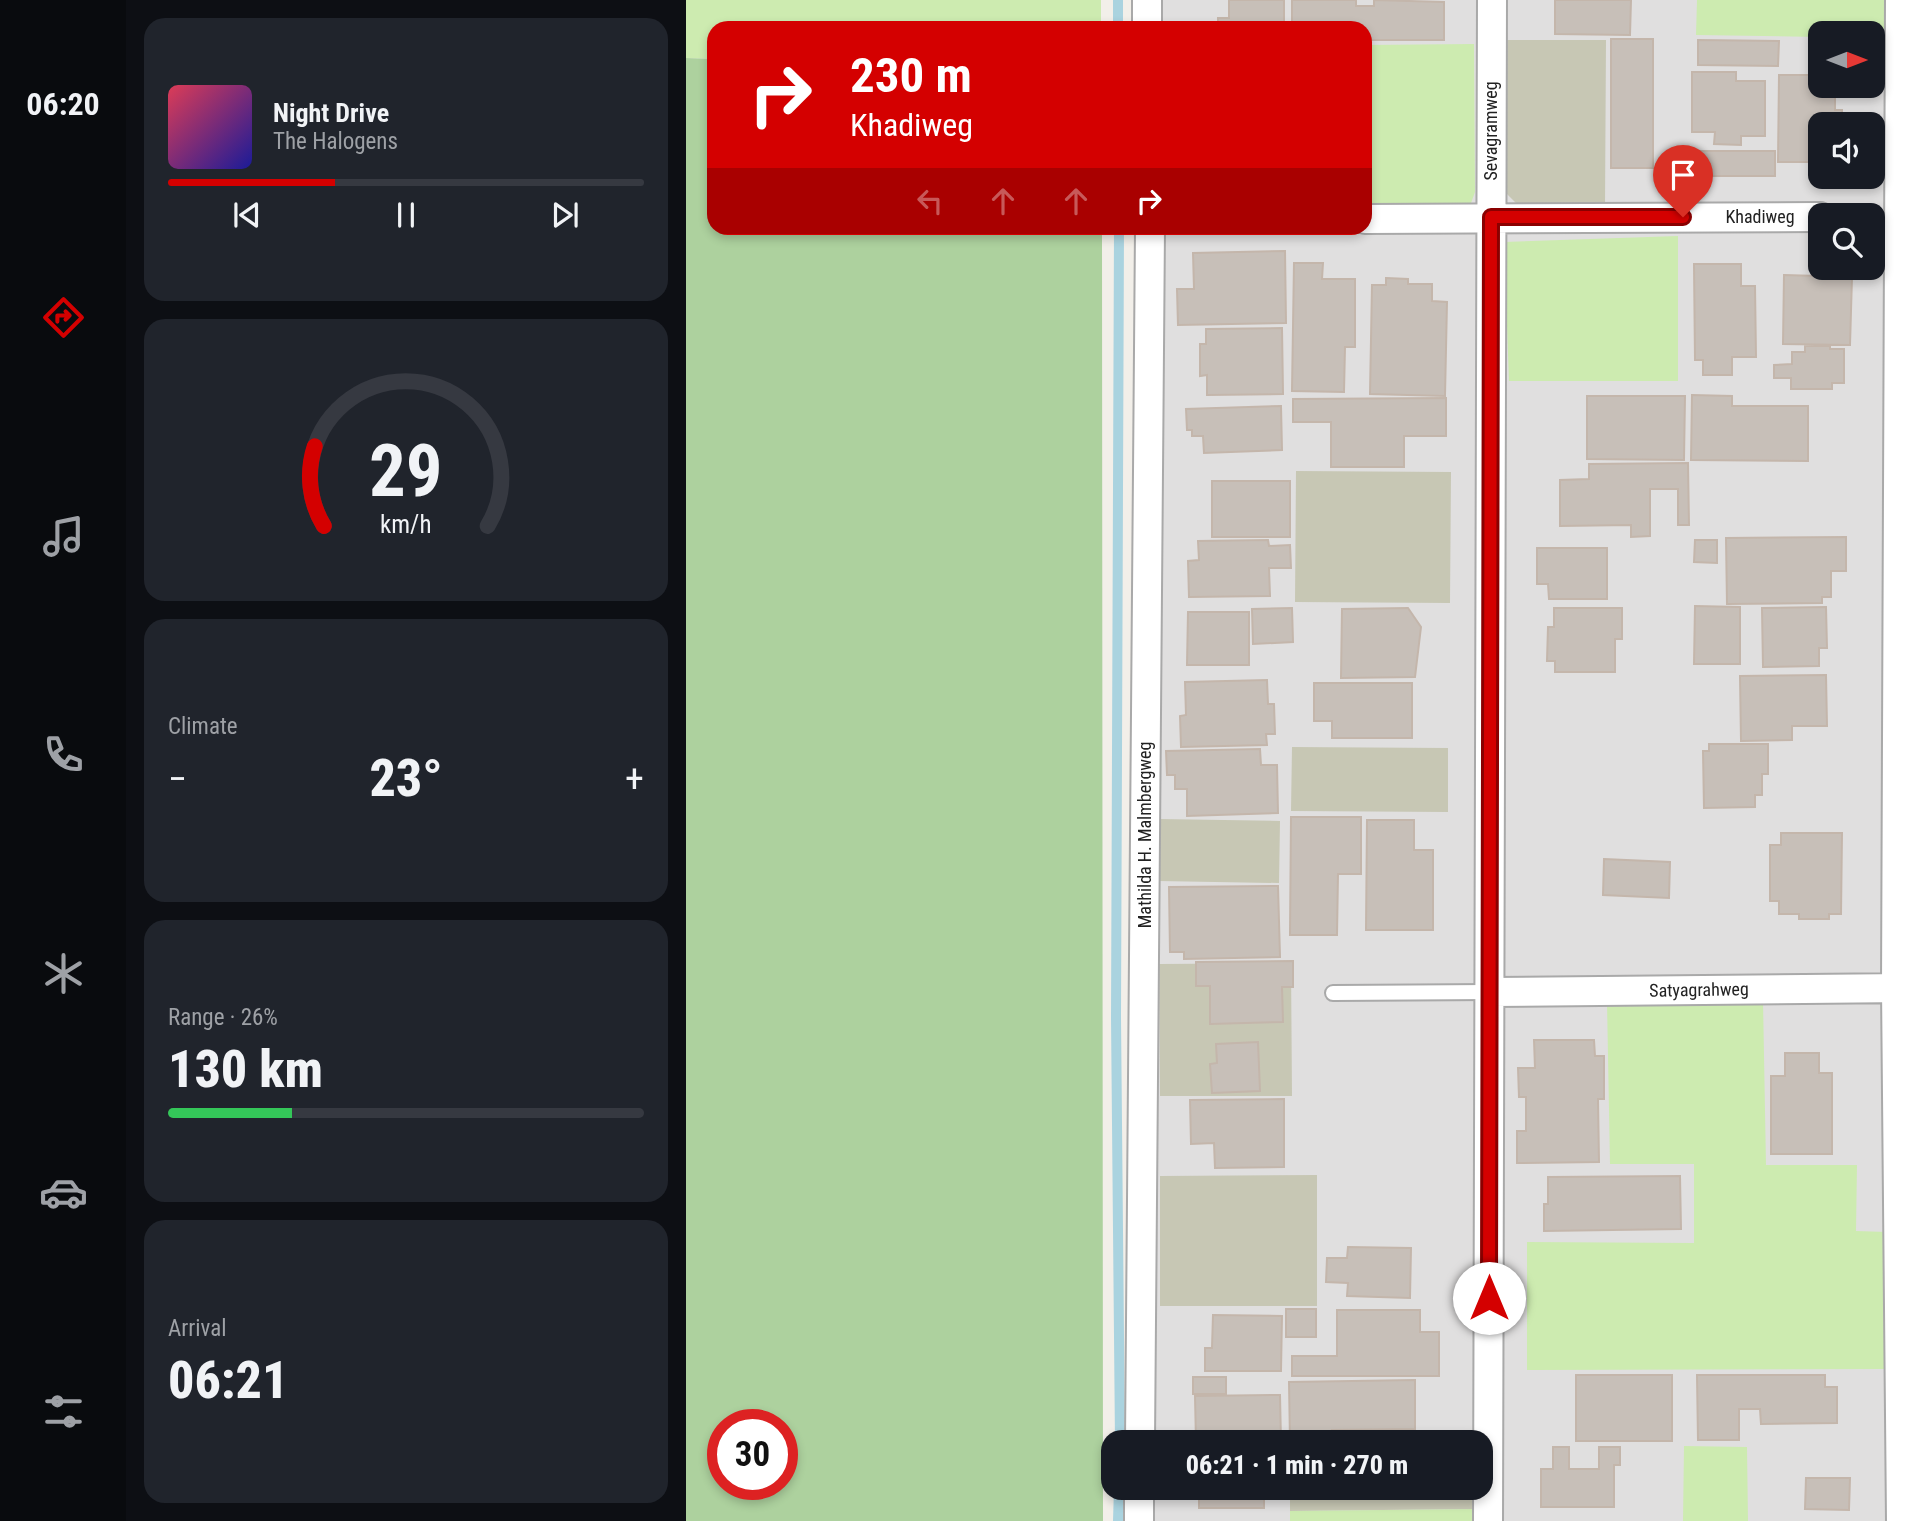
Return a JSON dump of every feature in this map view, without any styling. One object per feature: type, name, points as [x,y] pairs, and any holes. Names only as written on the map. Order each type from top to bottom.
[{"type":"street","points":[[1147,0],[1147,21]]},
{"type":"street","name":"Sevagramweg","points":[[1488,1521],[1492,0]]},
{"type":"street","points":[[1900,0],[1893,217],[1902,988],[1901,1521]]},
{"type":"street","name":"Khadiweg","points":[[1372,219],[1808,217]]},
{"type":"street","name":"Mathilda H. Malmbergweg","points":[[1140,1430],[1150,235]]},
{"type":"street","name":"Satyagrahweg","points":[[1491,992],[1902,988]]},
{"type":"street","points":[[1139,1500],[1139,1521]]},
{"type":"lane","points":[[1334,993],[1491,992]]},
{"type":"shaded area","points":[[1147,0],[1907,0],[1907,1521],[1148,1521],[1148,1500],[1493,1500],[1493,1430],[1148,1430],[1150,235],[1372,235],[1372,21],[1147,21]]},
{"type":"shaded area","points":[[1503,40],[1606,40],[1605,206],[1519,206],[1507,194],[1503,177]]},
{"type":"shaded area","points":[[1296,471],[1451,472],[1450,603],[1295,602]]},
{"type":"shaded area","points":[[1292,747],[1448,748],[1448,812],[1291,811]]},
{"type":"shaded area","points":[[1159,819],[1280,821],[1279,883],[1158,881]]},
{"type":"shaded area","points":[[1291,963],[1292,1096],[1160,1096],[1159,964]]},
{"type":"shaded area","points":[[1317,1175],[1317,1306],[1160,1306],[1160,1176]]},
{"type":"shaded area","points":[[1290,1500],[1476,1500],[1476,1509],[1290,1511]]},
{"type":"green space","points":[[686,0],[1101,0],[1101,21],[707,21],[707,59],[686,58]]},
{"type":"green space","points":[[1697,0],[1890,0],[1890,38],[1885,38],[1885,21],[1808,21],[1808,37],[1696,35]]},
{"type":"green space","points":[[1474,44],[1475,192],[1471,203],[1459,208],[1372,208],[1372,45]]},
{"type":"green space","points":[[686,58],[707,59],[707,235],[1102,235],[1103,1521],[686,1521]]},
{"type":"green space","points":[[1678,236],[1678,381],[1509,381],[1504,242]]},
{"type":"green space","points":[[1763,1000],[1766,1165],[1857,1165],[1856,1231],[1887,1232],[1889,1369],[1527,1370],[1527,1242],[1694,1243],[1694,1164],[1610,1164],[1607,1002]]},
{"type":"green space","points":[[1684,1446],[1747,1447],[1748,1521],[1683,1521]]},
{"type":"green space","points":[[1476,1509],[1476,1521],[1290,1521],[1290,1511]]},
{"type":"building","points":[[1229,0],[1284,0],[1284,21],[1218,21],[1218,18],[1229,18]]},
{"type":"building","points":[[1292,0],[1356,0],[1356,6],[1374,6],[1374,0],[1444,2],[1444,40],[1372,40],[1372,21],[1292,21]]},
{"type":"building","points":[[1555,0],[1631,0],[1630,35],[1555,34]]},
{"type":"building","points":[[1611,39],[1653,39],[1653,168],[1611,168]]},
{"type":"building","points":[[1698,40],[1779,41],[1778,66],[1698,65]]},
{"type":"building","points":[[1692,72],[1736,72],[1736,81],[1765,81],[1765,136],[1741,136],[1741,145],[1714,144],[1715,132],[1692,132]]},
{"type":"building","points":[[1779,75],[1808,75],[1808,98],[1835,98],[1835,110],[1842,112],[1808,112],[1808,162],[1778,162]]},
{"type":"building","points":[[1695,151],[1775,151],[1775,176],[1695,176]]},
{"type":"building","points":[[1285,251],[1286,323],[1178,325],[1177,289],[1194,289],[1193,253]]},
{"type":"building","points":[[1294,263],[1323,263],[1322,279],[1355,279],[1355,347],[1345,347],[1344,392],[1292,391]]},
{"type":"building","points":[[1694,264],[1741,264],[1741,286],[1755,286],[1756,357],[1732,357],[1732,375],[1703,375],[1703,360],[1695,360]]},
{"type":"building","points":[[1784,275],[1808,276],[1808,280],[1852,280],[1850,345],[1783,344]]},
{"type":"building","points":[[1386,278],[1408,279],[1408,284],[1432,284],[1432,301],[1447,302],[1445,396],[1370,394],[1372,285],[1386,285]]},
{"type":"building","points":[[1282,328],[1283,394],[1207,395],[1207,375],[1200,376],[1200,344],[1206,344],[1206,329]]},
{"type":"building","points":[[1805,346],[1844,349],[1844,383],[1832,383],[1832,389],[1791,389],[1791,378],[1774,378],[1774,365],[1792,364],[1792,352],[1805,352]]},
{"type":"building","points":[[1692,395],[1732,396],[1732,406],[1808,406],[1808,461],[1691,460]]},
{"type":"building","points":[[1587,396],[1685,396],[1684,460],[1587,459]]},
{"type":"building","points":[[1446,398],[1446,436],[1404,436],[1404,467],[1331,467],[1331,422],[1293,422],[1293,399]]},
{"type":"building","points":[[1281,406],[1282,450],[1204,453],[1203,436],[1192,436],[1192,430],[1187,430],[1186,409]]},
{"type":"building","points":[[1688,463],[1689,525],[1678,525],[1678,489],[1650,489],[1650,536],[1631,537],[1631,525],[1560,526],[1560,480],[1589,479],[1589,464]]},
{"type":"building","points":[[1212,481],[1290,481],[1290,537],[1212,537]]},
{"type":"building","points":[[1846,537],[1846,571],[1831,571],[1831,597],[1822,597],[1822,603],[1727,604],[1726,538]]},
{"type":"building","points":[[1268,540],[1269,546],[1290,545],[1291,568],[1269,568],[1270,596],[1189,597],[1188,561],[1199,560],[1198,541]]},
{"type":"building","points":[[1695,540],[1717,540],[1717,563],[1694,562]]},
{"type":"building","points":[[1537,548],[1607,548],[1607,599],[1549,599],[1548,584],[1537,584]]},
{"type":"building","points":[[1695,606],[1740,607],[1740,664],[1694,664]]},
{"type":"building","points":[[1826,607],[1827,648],[1819,648],[1819,666],[1763,667],[1762,608]]},
{"type":"building","points":[[1292,608],[1293,642],[1253,644],[1252,609]]},
{"type":"building","points":[[1408,608],[1421,627],[1415,677],[1341,678],[1342,609]]},
{"type":"building","points":[[1554,608],[1622,608],[1622,639],[1615,639],[1615,672],[1555,672],[1555,661],[1547,661],[1548,627],[1554,627]]},
{"type":"building","points":[[1188,612],[1249,612],[1249,665],[1187,665]]},
{"type":"building","points":[[1826,675],[1827,726],[1792,726],[1792,740],[1741,741],[1740,676]]},
{"type":"building","points":[[1267,680],[1268,704],[1274,704],[1275,734],[1266,734],[1267,745],[1181,747],[1180,716],[1186,715],[1185,682]]},
{"type":"building","points":[[1314,683],[1412,683],[1412,738],[1332,738],[1332,721],[1314,721]]},
{"type":"building","points":[[1709,744],[1768,744],[1768,774],[1762,774],[1762,795],[1755,795],[1755,807],[1704,808],[1703,751],[1709,751]]},
{"type":"building","points":[[1260,749],[1261,765],[1277,765],[1278,813],[1187,816],[1187,789],[1175,789],[1175,775],[1167,775],[1166,751]]},
{"type":"building","points":[[1291,817],[1361,817],[1361,874],[1338,874],[1337,935],[1290,935]]},
{"type":"building","points":[[1367,820],[1414,820],[1414,850],[1433,850],[1433,930],[1366,930]]},
{"type":"building","points":[[1781,833],[1842,833],[1841,914],[1829,914],[1829,919],[1799,919],[1799,914],[1779,914],[1779,901],[1770,901],[1770,845],[1781,845]]},
{"type":"building","points":[[1604,859],[1670,862],[1669,898],[1603,895]]},
{"type":"building","points":[[1278,886],[1280,957],[1184,959],[1184,952],[1170,952],[1169,887]]},
{"type":"building","points":[[1293,961],[1293,987],[1282,987],[1283,1022],[1210,1024],[1210,986],[1196,986],[1196,962]]},
{"type":"building","points":[[1534,1040],[1594,1040],[1595,1056],[1604,1056],[1604,1099],[1598,1099],[1599,1162],[1517,1163],[1517,1131],[1526,1131],[1526,1097],[1519,1097],[1518,1068],[1535,1068]]},
{"type":"building","points":[[1258,1042],[1260,1091],[1212,1093],[1210,1064],[1217,1063],[1216,1044]]},
{"type":"building","points":[[1785,1053],[1819,1053],[1819,1073],[1832,1073],[1832,1154],[1771,1154],[1771,1076],[1785,1076]]},
{"type":"building","points":[[1284,1099],[1284,1167],[1215,1168],[1214,1143],[1191,1144],[1190,1100]]},
{"type":"building","points":[[1680,1176],[1681,1229],[1544,1231],[1548,1177]]},
{"type":"building","points":[[1348,1247],[1411,1248],[1410,1298],[1347,1296],[1348,1283],[1326,1282],[1327,1258],[1347,1258]]},
{"type":"building","points":[[1286,1309],[1316,1309],[1316,1337],[1286,1337]]},
{"type":"building","points":[[1337,1310],[1420,1310],[1420,1332],[1439,1332],[1439,1376],[1292,1376],[1292,1356],[1337,1356]]},
{"type":"building","points":[[1213,1315],[1282,1316],[1281,1371],[1205,1371],[1205,1348],[1212,1348]]},
{"type":"building","points":[[1576,1375],[1672,1375],[1672,1441],[1576,1441]]},
{"type":"building","points":[[1697,1375],[1825,1375],[1825,1387],[1837,1387],[1837,1423],[1761,1424],[1760,1409],[1739,1409],[1739,1440],[1698,1440]]},
{"type":"building","points":[[1193,1377],[1226,1377],[1226,1394],[1193,1394]]},
{"type":"building","points":[[1415,1380],[1415,1429],[1290,1430],[1289,1382]]},
{"type":"building","points":[[1280,1395],[1281,1430],[1196,1430],[1195,1396]]},
{"type":"building","points":[[1553,1447],[1569,1447],[1569,1469],[1599,1469],[1599,1447],[1620,1447],[1620,1465],[1614,1465],[1614,1507],[1541,1507],[1541,1469],[1553,1469]]},
{"type":"building","points":[[1806,1478],[1850,1478],[1849,1510],[1805,1509]]},
{"type":"building","points":[[1199,1500],[1264,1500],[1264,1508],[1199,1508]]},
{"type":"waterway","points":[[1118,0],[1118,21]]},
{"type":"waterway","points":[[1119,235],[1116,1017],[1120,1430]]},
{"type":"waterway","points":[[1118,1521],[1119,1500]]},
{"type":"route","points":[[1489,1298],[1491,217],[1683,217]]}]
